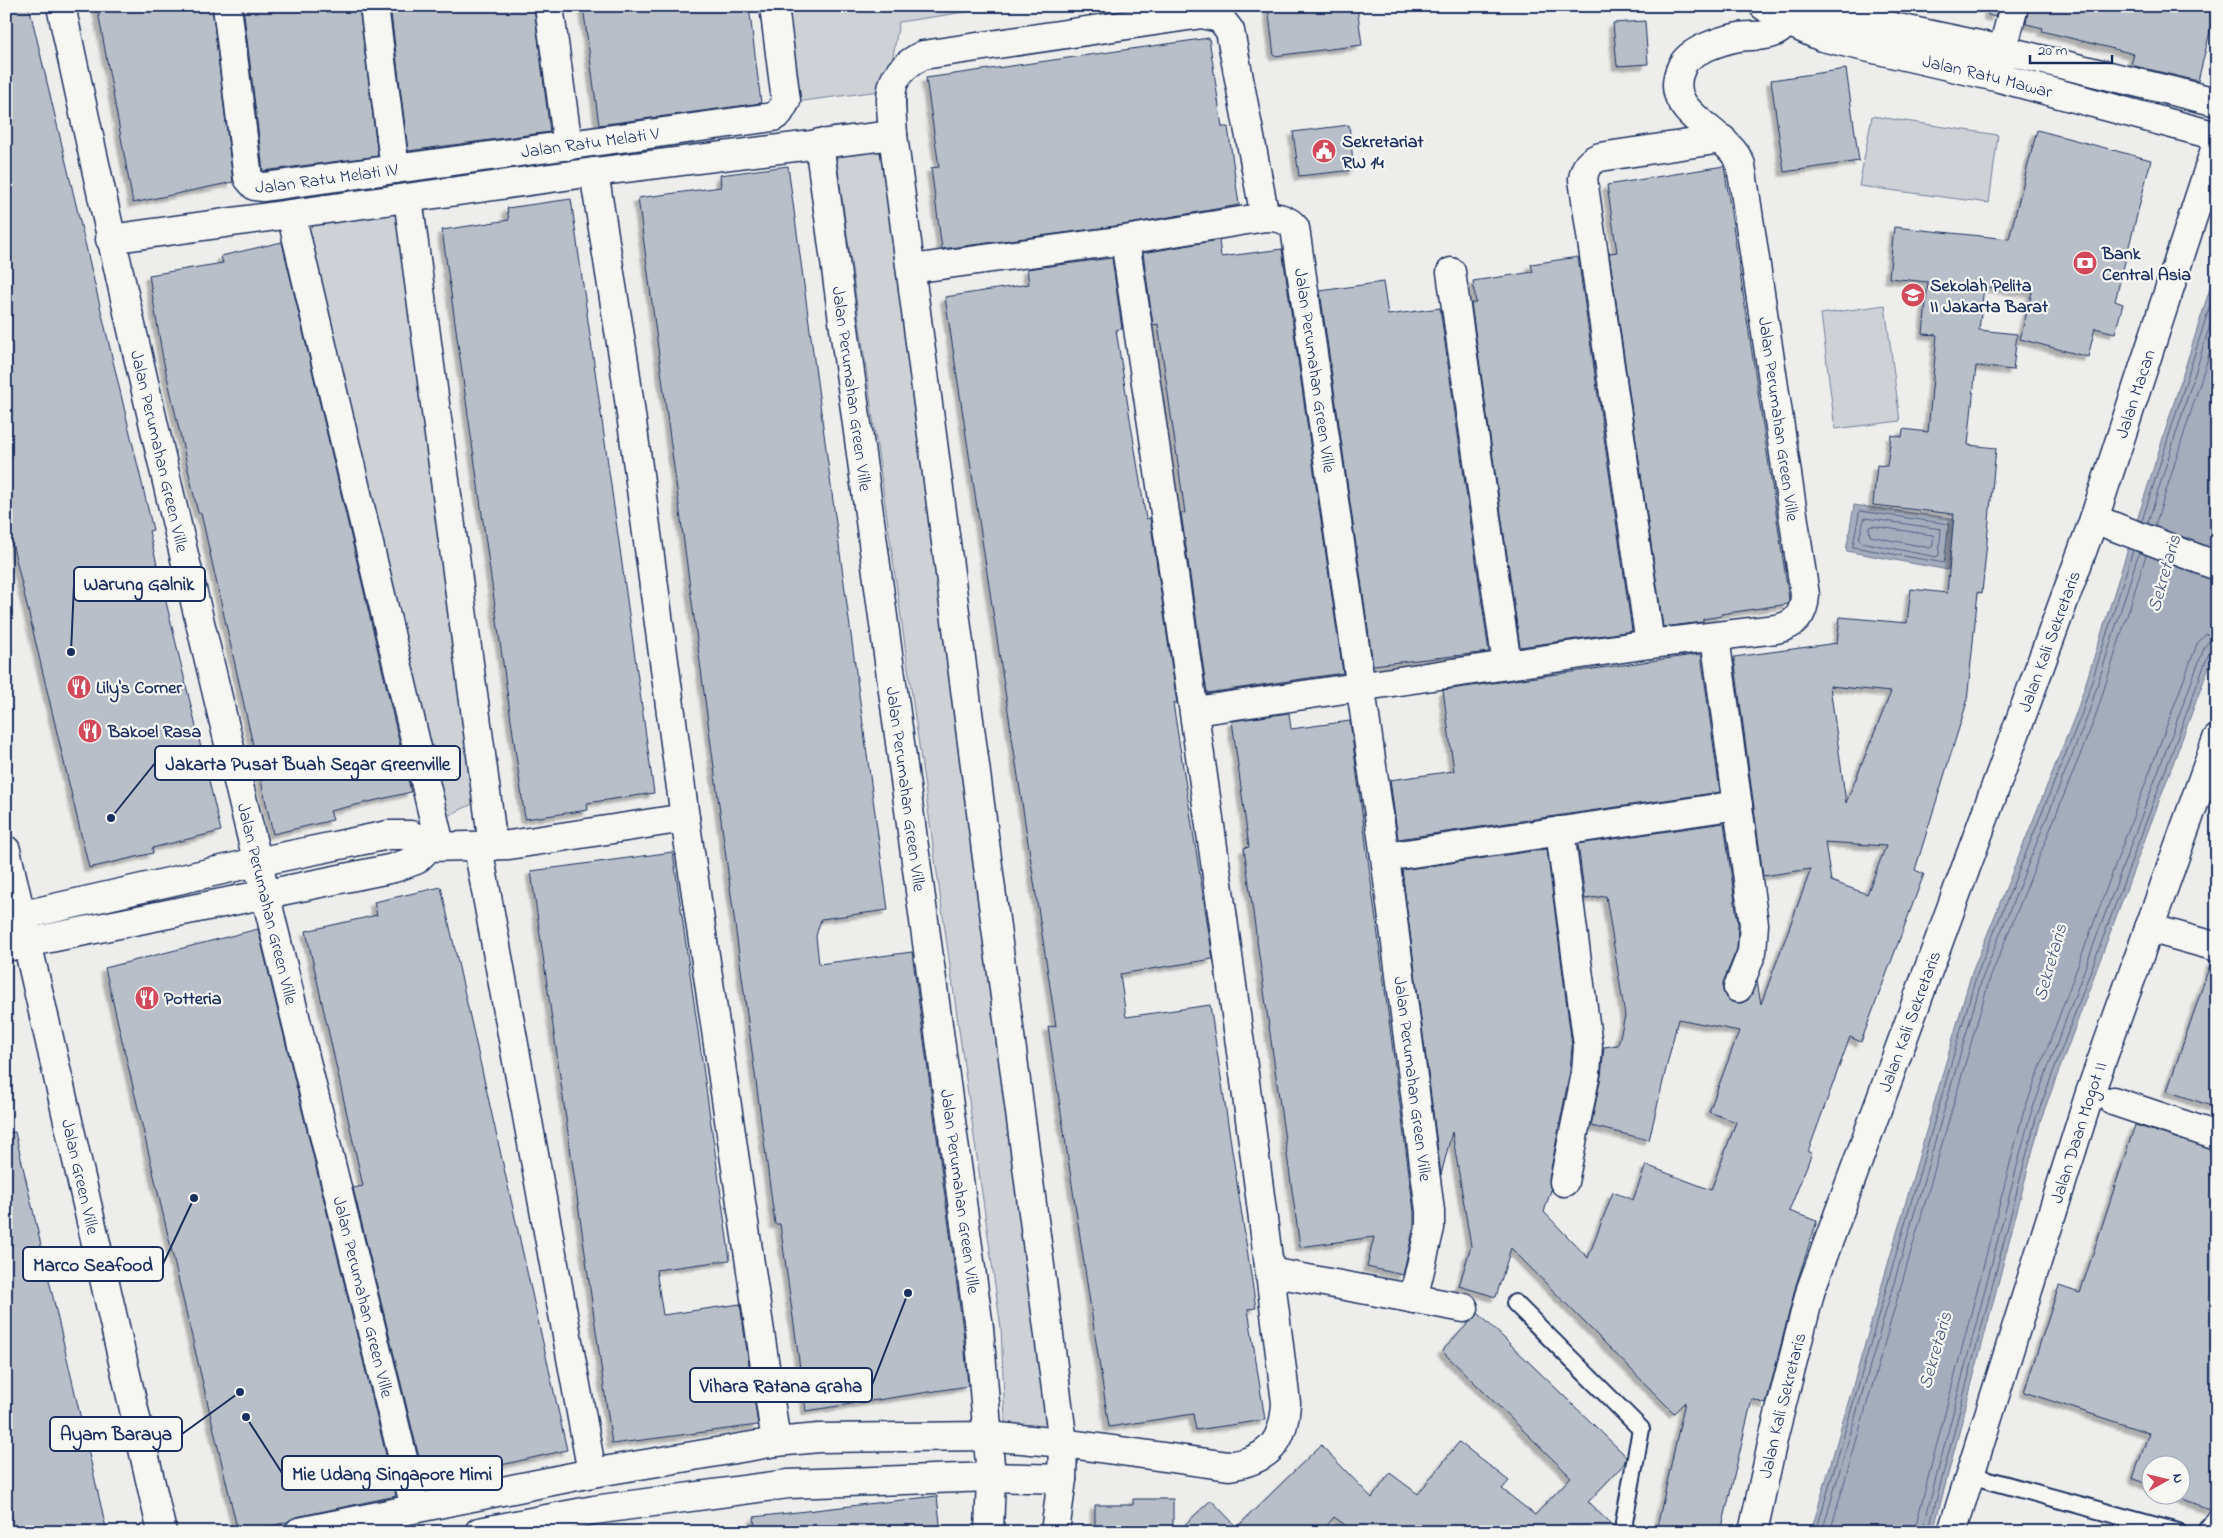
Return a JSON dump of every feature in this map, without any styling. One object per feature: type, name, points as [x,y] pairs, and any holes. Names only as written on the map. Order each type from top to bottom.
[{"type":"street","name":"Jalan Perumahan Green Ville","points":[[61,6],[110,239],[257,862],[415,1508]]},
{"type":"street","name":"Jalan Ratu Melati IV","points":[[227,6],[248,178],[256,186],[264,187],[395,169],[374,6]]},
{"type":"street","points":[[550,6],[568,146]]},
{"type":"street","name":"Jalan Ratu Melati V","points":[[395,169],[773,117],[783,108],[786,94],[774,6]]},
{"type":"street","points":[[1996,77],[2014,6]]},
{"type":"street","name":"Jalan Perumahan Green Ville","points":[[1195,711],[1650,644],[1716,637],[1789,626],[1799,619],[1804,607],[1805,594],[1741,165],[1737,155],[1722,139],[1688,112],[1679,98],[1677,79],[1682,64],[1697,52],[1718,42],[1772,33],[1780,29],[1787,10]]},
{"type":"street","name":"Jalan Ratu Mawar","points":[[1787,10],[1836,15],[2003,50],[2217,102]]},
{"type":"street","name":"Jalan Ratu Mawar","points":[[1787,10],[1822,37],[1996,77],[2217,136]]},
{"type":"street","points":[[1055,1532],[1063,1460],[893,135],[891,91],[896,75],[906,63],[923,55],[1202,14],[1220,18],[1230,31],[1265,217]]},
{"type":"street","points":[[110,239],[594,172],[893,135]]},
{"type":"street","points":[[1650,644],[1584,179],[1585,168],[1591,160],[1600,157],[1722,139]]},
{"type":"street","name":"Jalan Perumahan Green Ville","points":[[819,143],[978,1328],[991,1477],[989,1532]]},
{"type":"street","name":"Jalan Macan","points":[[2099,521],[2217,143]]},
{"type":"street","points":[[594,172],[624,362],[685,818],[776,1442]]},
{"type":"street","points":[[408,198],[485,846],[592,1473]]},
{"type":"street","points":[[291,214],[434,846]]},
{"type":"street","name":"Jalan Perumahan Green Ville","points":[[911,268],[1125,240],[1265,217],[1278,217],[1290,222],[1295,228],[1384,857],[1430,1211],[1430,1228],[1413,1299]]},
{"type":"street","points":[[479,1532],[594,1510],[788,1484],[991,1477],[1063,1460],[1229,1466],[1251,1463],[1267,1453],[1279,1439],[1285,1422],[1286,1403],[1270,1272],[1195,711],[1125,240]]},
{"type":"street","points":[[1451,272],[1507,665]]},
{"type":"street","points":[[2099,521],[2217,566]]},
{"type":"street","name":"Jalan Kali Sekretaris","points":[[1753,1532],[1774,1435],[1811,1289],[2099,521]]},
{"type":"street","points":[[1716,637],[1752,900],[1754,933],[1752,952],[1738,988]]},
{"type":"street","name":"Jalan Daan Mogot II","points":[[1952,1532],[2090,1093],[2217,739]]},
{"type":"street","points":[[1384,857],[1738,805]]},
{"type":"street","points":[[14,917],[257,862],[388,835],[411,835],[434,846],[485,846],[685,818]]},
{"type":"street","points":[[1560,831],[1588,1046],[1586,1073],[1564,1182]]},
{"type":"street","points":[[16,946],[394,868],[416,860],[434,846]]},
{"type":"street","name":"Jalan Green Ville","points":[[6,850],[16,946],[162,1532]]},
{"type":"street","points":[[2149,928],[2217,947]]},
{"type":"street","points":[[2113,1101],[2217,1136]]},
{"type":"street","points":[[1270,1272],[1464,1308]]},
{"type":"street","points":[[298,1532],[592,1473],[776,1442],[819,1438],[988,1436],[1063,1460]]},
{"type":"lane","points":[[1515,1303],[1641,1429],[1624,1522],[1625,1532]]},
{"type":"lane","points":[[1970,1475],[2178,1532]]},
{"type":"lane","points":[[2204,1532],[2217,1516]]},
{"type":"shaded area","points":[[780,6],[1005,6],[899,22],[887,90],[788,103]]},
{"type":"shaded area","points":[[1872,116],[1998,135],[1989,203],[1859,186]]},
{"type":"shaded area","points":[[891,121],[1058,1452],[1006,1444],[1001,1328],[832,127]]},
{"type":"shaded area","points":[[407,210],[487,797],[435,822],[302,223]]},
{"type":"shaded area","points":[[1885,305],[1900,421],[1835,429],[1821,314]]},
{"type":"water","name":"Sekretaris","points":[[2217,266],[2217,645],[2041,1119],[1933,1532],[1811,1532],[1971,975],[2077,711]]},
{"type":"water","points":[[1854,505],[1956,519],[1948,570],[1846,551]]},
{"type":"building","points":[[6,6],[29,6],[153,530],[149,531],[221,831],[152,848],[153,853],[89,868],[6,517]]},
{"type":"building","points":[[97,6],[212,6],[233,182],[133,203]]},
{"type":"building","points":[[243,6],[359,6],[378,156],[263,171]]},
{"type":"building","points":[[390,6],[534,6],[550,132],[408,151]]},
{"type":"building","points":[[583,6],[749,6],[761,103],[599,125]]},
{"type":"building","points":[[1268,6],[1357,6],[1362,45],[1274,56]]},
{"type":"building","points":[[1989,6],[1998,6],[1995,17],[1988,15]]},
{"type":"building","points":[[2029,6],[2197,6],[2215,11],[2198,81],[2131,65],[2134,54],[2042,31],[2043,28],[2026,24]]},
{"type":"building","points":[[1645,21],[1648,64],[1617,66],[1613,23]]},
{"type":"building","points":[[1209,38],[1222,127],[1228,127],[1239,205],[1123,225],[942,249],[931,168],[939,167],[926,78]]},
{"type":"building","points":[[1846,69],[1859,161],[1784,172],[1771,80]]},
{"type":"building","name":"Sekretariat RW 14","points":[[1349,125],[1354,170],[1299,176],[1293,132]]},
{"type":"building","points":[[2037,130],[2151,160],[2115,301],[2123,304],[2115,333],[2095,328],[2088,357],[2020,339],[2032,292],[1984,287],[1979,330],[2017,334],[2013,370],[1976,366],[1968,445],[1996,448],[1982,593],[1978,592],[1967,702],[1915,870],[1924,874],[1861,1042],[1850,1037],[1808,1152],[1812,1153],[1789,1211],[1817,1221],[1796,1285],[1766,1404],[1752,1399],[1721,1532],[1656,1532],[1685,1402],[1674,1413],[1511,1248],[1496,1297],[1459,1286],[1471,1246],[1452,1132],[1441,1175],[1402,870],[1547,849],[1572,1046],[1570,1071],[1549,1179],[1551,1190],[1544,1212],[1588,1258],[1613,1192],[1633,1200],[1646,1165],[1711,1190],[1736,1122],[1709,1112],[1739,1031],[1678,1019],[1649,1140],[1591,1126],[1601,1076],[1604,1047],[1618,1045],[1625,1016],[1606,896],[1585,899],[1578,844],[1724,823],[1738,924],[1737,949],[1723,982],[1723,991],[1726,998],[1732,1002],[1741,1003],[1748,1000],[1757,981],[1761,1004],[1811,869],[1763,876],[1734,657],[1837,643],[1840,617],[1907,623],[1911,589],[1947,593],[1954,514],[1873,505],[1877,465],[1887,466],[1891,435],[1902,437],[1903,429],[1928,432],[1937,335],[1923,334],[1928,282],[1889,278],[1894,227],[2009,239]],"holes":[[[1830,686],[1891,692],[1846,803]],[[1825,842],[1886,846],[1867,894],[1831,881]]]},
{"type":"building","points":[[788,166],[888,910],[821,919],[816,936],[819,964],[912,952],[963,1330],[968,1386],[806,1411],[780,1224],[775,1224],[638,198],[721,187],[720,175]]},
{"type":"building","points":[[1724,166],[1789,599],[1788,604],[1721,614],[1722,616],[1703,619],[1703,622],[1663,627],[1609,253],[1617,252],[1607,185]]},
{"type":"building","points":[[571,199],[654,793],[587,803],[588,810],[525,819],[442,230],[509,220],[507,208]]},
{"type":"building","points":[[1219,240],[1221,257],[1282,249],[1343,673],[1207,693],[1181,513],[1185,513],[1158,324],[1153,325],[1143,253]]},
{"type":"building","points":[[282,242],[411,792],[330,811],[333,820],[273,834],[201,513],[198,513],[163,359],[149,275],[223,263],[221,256]]},
{"type":"building","points":[[1578,257],[1632,631],[1520,647],[1471,303],[1476,303],[1473,281],[1533,272],[1531,264]]},
{"type":"building","points":[[1112,258],[1122,329],[1116,330],[1146,519],[1150,518],[1177,703],[1173,703],[1213,959],[1120,974],[1126,1017],[1210,1005],[1256,1308],[1248,1309],[1265,1420],[1196,1430],[1193,1414],[1109,1427],[1048,1027],[1056,1026],[945,297],[1029,284],[1027,269]]},
{"type":"building","points":[[1383,282],[1388,315],[1440,308],[1489,652],[1373,665],[1320,291]]},
{"type":"building","points":[[1701,654],[1720,792],[1398,839],[1390,780],[1454,771],[1443,690]]},
{"type":"building","points":[[1289,713],[1291,729],[1350,721],[1414,1212],[1414,1226],[1403,1275],[1367,1267],[1374,1237],[1300,1247],[1244,848],[1249,847],[1232,721]]},
{"type":"building","points":[[673,852],[730,1260],[656,1270],[663,1315],[740,1304],[758,1425],[612,1444],[531,871]]},
{"type":"building","points":[[441,887],[567,1450],[488,1468],[490,1476],[427,1490],[353,1188],[363,1186],[306,931],[377,915],[374,902]]},
{"type":"building","points":[[258,929],[396,1496],[296,1517],[287,1522],[248,1532],[238,1532],[105,968]]},
{"type":"building","points":[[2211,962],[2217,962],[2217,1108],[2167,1091]]},
{"type":"building","points":[[2135,1125],[2217,1151],[2217,1498],[2209,1509],[2190,1502],[2190,1456],[2141,1456],[2149,1433],[2024,1392],[2059,1286],[2080,1293]]},
{"type":"building","points":[[15,1132],[107,1532],[6,1532],[6,1133]]},
{"type":"building","points":[[1478,1313],[1626,1456],[1624,1464],[1588,1502],[1615,1528],[1615,1532],[1355,1532],[1334,1517],[1322,1532],[1177,1532],[1211,1500],[1237,1527],[1321,1445],[1372,1498],[1390,1473],[1418,1494],[1459,1442],[1509,1481],[1502,1489],[1535,1515],[1571,1477],[1442,1351]]},
{"type":"building","points":[[2140,1458],[2140,1481],[2133,1478]]},
{"type":"building","points":[[937,1496],[941,1532],[755,1532],[754,1517]]},
{"type":"building","points":[[1133,1499],[1173,1499],[1173,1532],[1095,1532],[1095,1505],[1133,1505]]},
{"type":"place","name":"Sekretariat RW 14","points":[[1324,151]]},
{"type":"place","name":"Bank Central Asia","points":[[2085,263]]},
{"type":"place","name":"Sekolah Pelita II Jakarta Barat","points":[[1913,295]]},
{"type":"place","name":"Warung Galnik","points":[[71,652]]},
{"type":"place","name":"Lily's Corner","points":[[79,687]]},
{"type":"place","name":"Bakoel Rasa","points":[[90,731]]},
{"type":"place","name":"Jakarta Pusat Buah Segar Greenville","points":[[111,818]]},
{"type":"place","name":"Potteria","points":[[147,998]]},
{"type":"place","name":"Marco Seafood","points":[[194,1198]]},
{"type":"place","name":"Vihara Ratana Graha","points":[[908,1293]]},
{"type":"place","name":"Ayam Baraya","points":[[240,1392]]},
{"type":"place","name":"Mie Udang Singapore Mimi","points":[[246,1417]]}]
